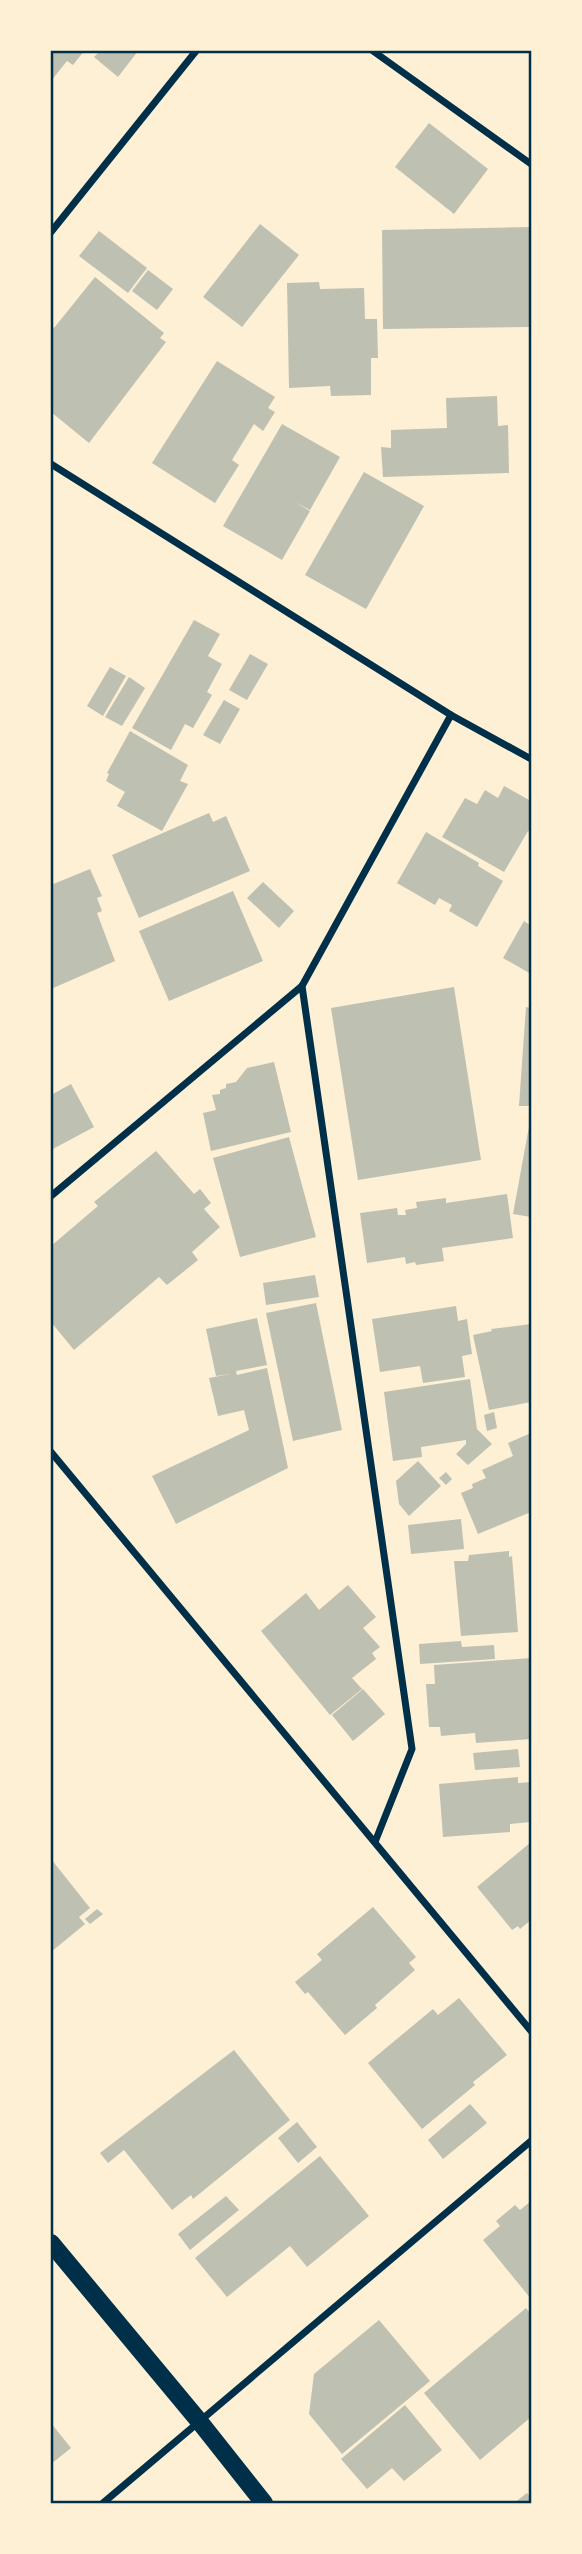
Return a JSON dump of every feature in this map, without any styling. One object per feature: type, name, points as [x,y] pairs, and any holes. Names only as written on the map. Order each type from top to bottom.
[{"type":"main road","points":[[51,2243],[264,2503]]},
{"type":"street","points":[[51,232],[196,51]]},
{"type":"street","points":[[373,51],[531,164]]},
{"type":"street","points":[[51,464],[451,715],[531,759]]},
{"type":"street","points":[[51,1196],[302,986],[451,715]]},
{"type":"street","points":[[302,986],[412,1749],[375,1842]]},
{"type":"street","points":[[51,1452],[531,2031]]},
{"type":"street","points":[[103,2503],[531,2141]]},
{"type":"building","points":[[51,51],[84,51],[73,65],[67,61],[51,81]]},
{"type":"building","points":[[100,51],[138,51],[118,77],[94,57]]},
{"type":"building","points":[[429,123],[488,169],[454,214],[395,167]]},
{"type":"building","points":[[260,224],[299,255],[242,327],[203,297]]},
{"type":"building","points":[[531,227],[531,327],[383,329],[382,230]]},
{"type":"building","points":[[99,231],[147,268],[128,293],[79,256]]},
{"type":"building","points":[[148,270],[173,289],[157,310],[132,291]]},
{"type":"building","points":[[95,277],[164,333],[160,338],[166,342],[89,443],[51,412],[51,325],[54,328]]},
{"type":"building","points":[[319,282],[320,289],[364,288],[365,319],[377,319],[378,358],[371,358],[371,395],[331,396],[330,386],[289,388],[287,283]]},
{"type":"building","points":[[217,361],[275,397],[268,408],[275,412],[263,431],[254,424],[232,460],[239,465],[215,503],[152,463]]},
{"type":"building","points":[[497,396],[498,426],[508,425],[509,473],[383,477],[381,447],[391,448],[391,430],[447,428],[446,398]]},
{"type":"building","points":[[282,424],[340,457],[310,510],[295,502],[310,511],[282,560],[223,526]]},
{"type":"building","points":[[364,472],[424,506],[366,609],[305,575]]},
{"type":"building","points":[[194,620],[220,634],[208,656],[222,664],[207,692],[212,695],[193,728],[185,724],[171,750],[132,728]]},
{"type":"building","points":[[250,654],[268,664],[247,700],[229,690]]},
{"type":"building","points":[[110,667],[126,676],[103,716],[87,706]]},
{"type":"building","points":[[129,677],[145,688],[122,726],[105,717]]},
{"type":"building","points":[[224,700],[240,709],[220,744],[203,735]]},
{"type":"building","points":[[130,731],[188,765],[180,781],[188,784],[162,831],[117,806],[125,792],[106,781],[109,774],[107,773]]},
{"type":"building","points":[[504,786],[531,801],[531,833],[528,831],[504,872],[442,837],[465,798],[477,804],[485,790],[498,798]]},
{"type":"building","points":[[209,813],[213,822],[226,816],[250,871],[139,918],[112,855]]},
{"type":"building","points":[[426,832],[479,863],[478,866],[503,881],[477,927],[449,911],[452,905],[439,898],[435,905],[397,883]]},
{"type":"building","points":[[90,869],[102,896],[97,898],[102,911],[97,913],[115,961],[51,989],[51,885]]},
{"type":"building","points":[[263,882],[294,911],[279,928],[247,898]]},
{"type":"building","points":[[233,891],[263,961],[169,1001],[139,931]]},
{"type":"building","points":[[524,921],[531,926],[531,974],[503,958]]},
{"type":"building","points":[[454,987],[481,1160],[358,1180],[331,1008]]},
{"type":"building","points":[[526,1007],[531,1008],[531,1106],[519,1106]]},
{"type":"building","points":[[274,1062],[291,1132],[211,1151],[203,1113],[216,1110],[212,1095],[220,1094],[226,1084],[236,1082],[247,1068]]},
{"type":"building","points":[[71,1084],[94,1127],[51,1150],[51,1095]]},
{"type":"building","points":[[531,1121],[531,1217],[513,1214]]},
{"type":"building","points":[[289,1137],[316,1237],[240,1257],[213,1158]]},
{"type":"building","points":[[156,1151],[194,1194],[200,1189],[211,1203],[204,1209],[220,1227],[192,1252],[198,1260],[167,1285],[159,1277],[74,1350],[51,1322],[51,1246],[98,1206],[94,1202]]},
{"type":"building","points":[[507,1194],[513,1238],[442,1248],[444,1261],[406,1264],[405,1257],[367,1263],[360,1213],[397,1208],[398,1215],[406,1215],[405,1210],[417,1208],[416,1202],[446,1198],[446,1203]]},
{"type":"building","points":[[315,1275],[319,1297],[266,1305],[263,1283]]},
{"type":"building","points":[[316,1303],[342,1430],[293,1441],[266,1313]]},
{"type":"building","points":[[456,1306],[458,1321],[467,1319],[472,1354],[462,1356],[465,1377],[423,1383],[420,1366],[380,1372],[372,1319]]},
{"type":"building","points":[[257,1318],[267,1365],[236,1371],[237,1375],[267,1368],[288,1468],[176,1524],[152,1476],[249,1430],[244,1410],[218,1416],[209,1378],[230,1374],[216,1376],[206,1329]]},
{"type":"building","points":[[531,1324],[531,1402],[489,1410],[473,1335],[492,1331],[491,1329]]},
{"type":"building","points":[[470,1379],[477,1429],[492,1444],[468,1465],[456,1454],[466,1444],[466,1440],[421,1447],[422,1457],[393,1461],[384,1392]]},
{"type":"building","points":[[494,1412],[497,1428],[487,1431],[484,1415]]},
{"type":"building","points":[[531,1433],[531,1512],[478,1534],[461,1493],[486,1478],[482,1470],[513,1456],[508,1443]]},
{"type":"building","points":[[418,1461],[441,1486],[409,1516],[399,1504],[396,1481]]},
{"type":"building","points":[[446,1472],[452,1479],[446,1485],[439,1478]]},
{"type":"building","points":[[461,1519],[464,1549],[411,1554],[408,1525]]},
{"type":"building","points":[[509,1551],[509,1557],[512,1556],[518,1632],[461,1636],[454,1561],[468,1561],[469,1555]]},
{"type":"building","points":[[348,1585],[376,1617],[363,1628],[380,1647],[372,1653],[376,1659],[352,1678],[362,1689],[330,1715],[261,1631],[306,1593],[319,1610]]},
{"type":"building","points":[[461,1641],[462,1647],[494,1645],[495,1659],[420,1664],[419,1644]]},
{"type":"building","points":[[531,1658],[531,1739],[476,1743],[475,1733],[441,1736],[440,1727],[429,1727],[426,1684],[435,1684],[434,1665]]},
{"type":"building","points":[[363,1689],[385,1714],[353,1741],[332,1715]]},
{"type":"building","points":[[518,1749],[520,1767],[475,1770],[473,1753]]},
{"type":"building","points":[[518,1777],[518,1783],[531,1782],[531,1822],[510,1824],[510,1832],[443,1837],[439,1784]]},
{"type":"building","points":[[531,1842],[531,1920],[520,1929],[518,1926],[512,1930],[477,1887]]},
{"type":"building","points":[[51,1859],[90,1908],[79,1917],[85,1924],[51,1952]]},
{"type":"building","points":[[373,1907],[416,1957],[409,1963],[415,1970],[345,2035],[308,1992],[305,1994],[295,1982],[322,1960],[317,1954]]},
{"type":"building","points":[[97,1909],[103,1914],[90,1924],[85,1919]]},
{"type":"building","points":[[459,1998],[507,2055],[422,2129],[368,2063],[433,2009],[438,2015]]},
{"type":"building","points":[[234,2050],[290,2120],[193,2199],[191,2195],[172,2210],[124,2150],[108,2163],[100,2153]]},
{"type":"building","points":[[470,2104],[487,2123],[443,2159],[428,2140]]},
{"type":"building","points":[[297,2122],[317,2147],[298,2163],[278,2138]]},
{"type":"building","points":[[320,2156],[369,2216],[307,2267],[290,2246],[227,2297],[195,2258]]},
{"type":"building","points":[[226,2196],[239,2210],[190,2250],[178,2234]]},
{"type":"building","points":[[531,2201],[531,2299],[483,2240],[500,2226],[496,2221],[515,2205],[520,2210]]},
{"type":"building","points":[[526,2308],[531,2314],[531,2417],[480,2460],[424,2393]]},
{"type":"building","points":[[379,2320],[430,2381],[342,2454],[309,2414],[314,2374]]},
{"type":"building","points":[[405,2405],[442,2450],[404,2481],[392,2468],[367,2489],[341,2459]]},
{"type":"building","points":[[51,2423],[71,2448],[51,2464]]},
{"type":"building","points":[[527,2493],[531,2503],[514,2503]]}]
